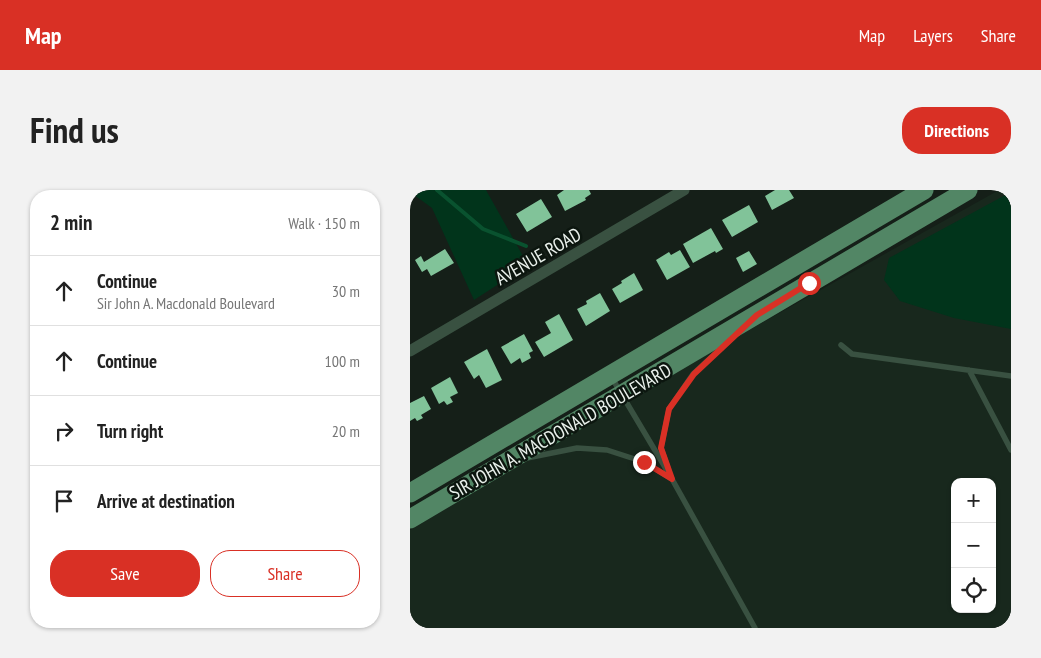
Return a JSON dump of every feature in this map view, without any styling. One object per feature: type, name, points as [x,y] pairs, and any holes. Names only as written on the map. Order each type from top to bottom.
[{"type":"main road","name":"SIR JOHN A. MACDONALD BOULEVARD","points":[[410,493],[924,190]]},
{"type":"main road","name":"SIR JOHN A. MACDONALD BOULEVARD","points":[[410,519],[968,190]]},
{"type":"street","name":"AVENUE ROAD","points":[[410,352],[684,190]]},
{"type":"lane","points":[[672,479],[661,448],[669,409],[694,374],[757,315]]},
{"type":"lane","points":[[841,345],[852,354],[1011,376]]},
{"type":"lane","points":[[969,370],[1011,450]]},
{"type":"lane","points":[[609,374],[672,479],[755,628]]},
{"type":"lane","points":[[510,461],[577,448],[607,450],[644,462],[672,479]]},
{"type":"shaded area","points":[[999,190],[1011,190],[1011,628],[410,628],[410,530],[740,335]]},
{"type":"green space","points":[[410,190],[486,190],[528,265],[474,300],[432,208],[410,192]]},
{"type":"green space","points":[[1011,192],[1011,329],[954,318],[900,301],[884,280],[889,258]]},
{"type":"building","points":[[564,190],[589,190],[591,194],[585,198],[586,200],[565,211],[557,195]]},
{"type":"building","points":[[775,190],[789,190],[794,198],[772,210],[765,196]]},
{"type":"building","points":[[541,199],[552,217],[527,232],[516,214]]},
{"type":"building","points":[[749,205],[758,222],[732,237],[722,220]]},
{"type":"building","points":[[711,228],[723,249],[716,253],[715,251],[693,263],[683,244]]},
{"type":"building","points":[[445,249],[454,263],[431,276],[427,269],[422,272],[415,260],[421,256],[424,262]]},
{"type":"building","points":[[680,250],[690,267],[667,280],[656,260],[669,252],[671,255]]},
{"type":"building","points":[[749,251],[757,264],[743,272],[736,258]]},
{"type":"building","points":[[634,273],[643,290],[620,303],[612,289]]},
{"type":"building","points":[[600,293],[610,311],[586,326],[577,309],[587,304],[586,301]]},
{"type":"building","points":[[559,314],[573,340],[544,357],[535,342],[551,333],[545,322]]},
{"type":"building","points":[[524,334],[533,351],[529,353],[531,358],[522,363],[520,358],[511,364],[501,347]]},
{"type":"building","points":[[487,349],[502,380],[486,388],[479,375],[474,379],[464,362]]},
{"type":"building","points":[[450,377],[458,393],[450,397],[453,402],[447,405],[444,401],[439,404],[431,388]]},
{"type":"building","points":[[424,396],[431,409],[421,415],[423,418],[417,421],[415,418],[410,421],[410,403]]},
{"type":"waterway","points":[[437,190],[483,229],[526,246]]},
{"type":"route","points":[[644,462],[672,479],[661,448],[669,409],[694,374],[757,315],[809,283]]}]
